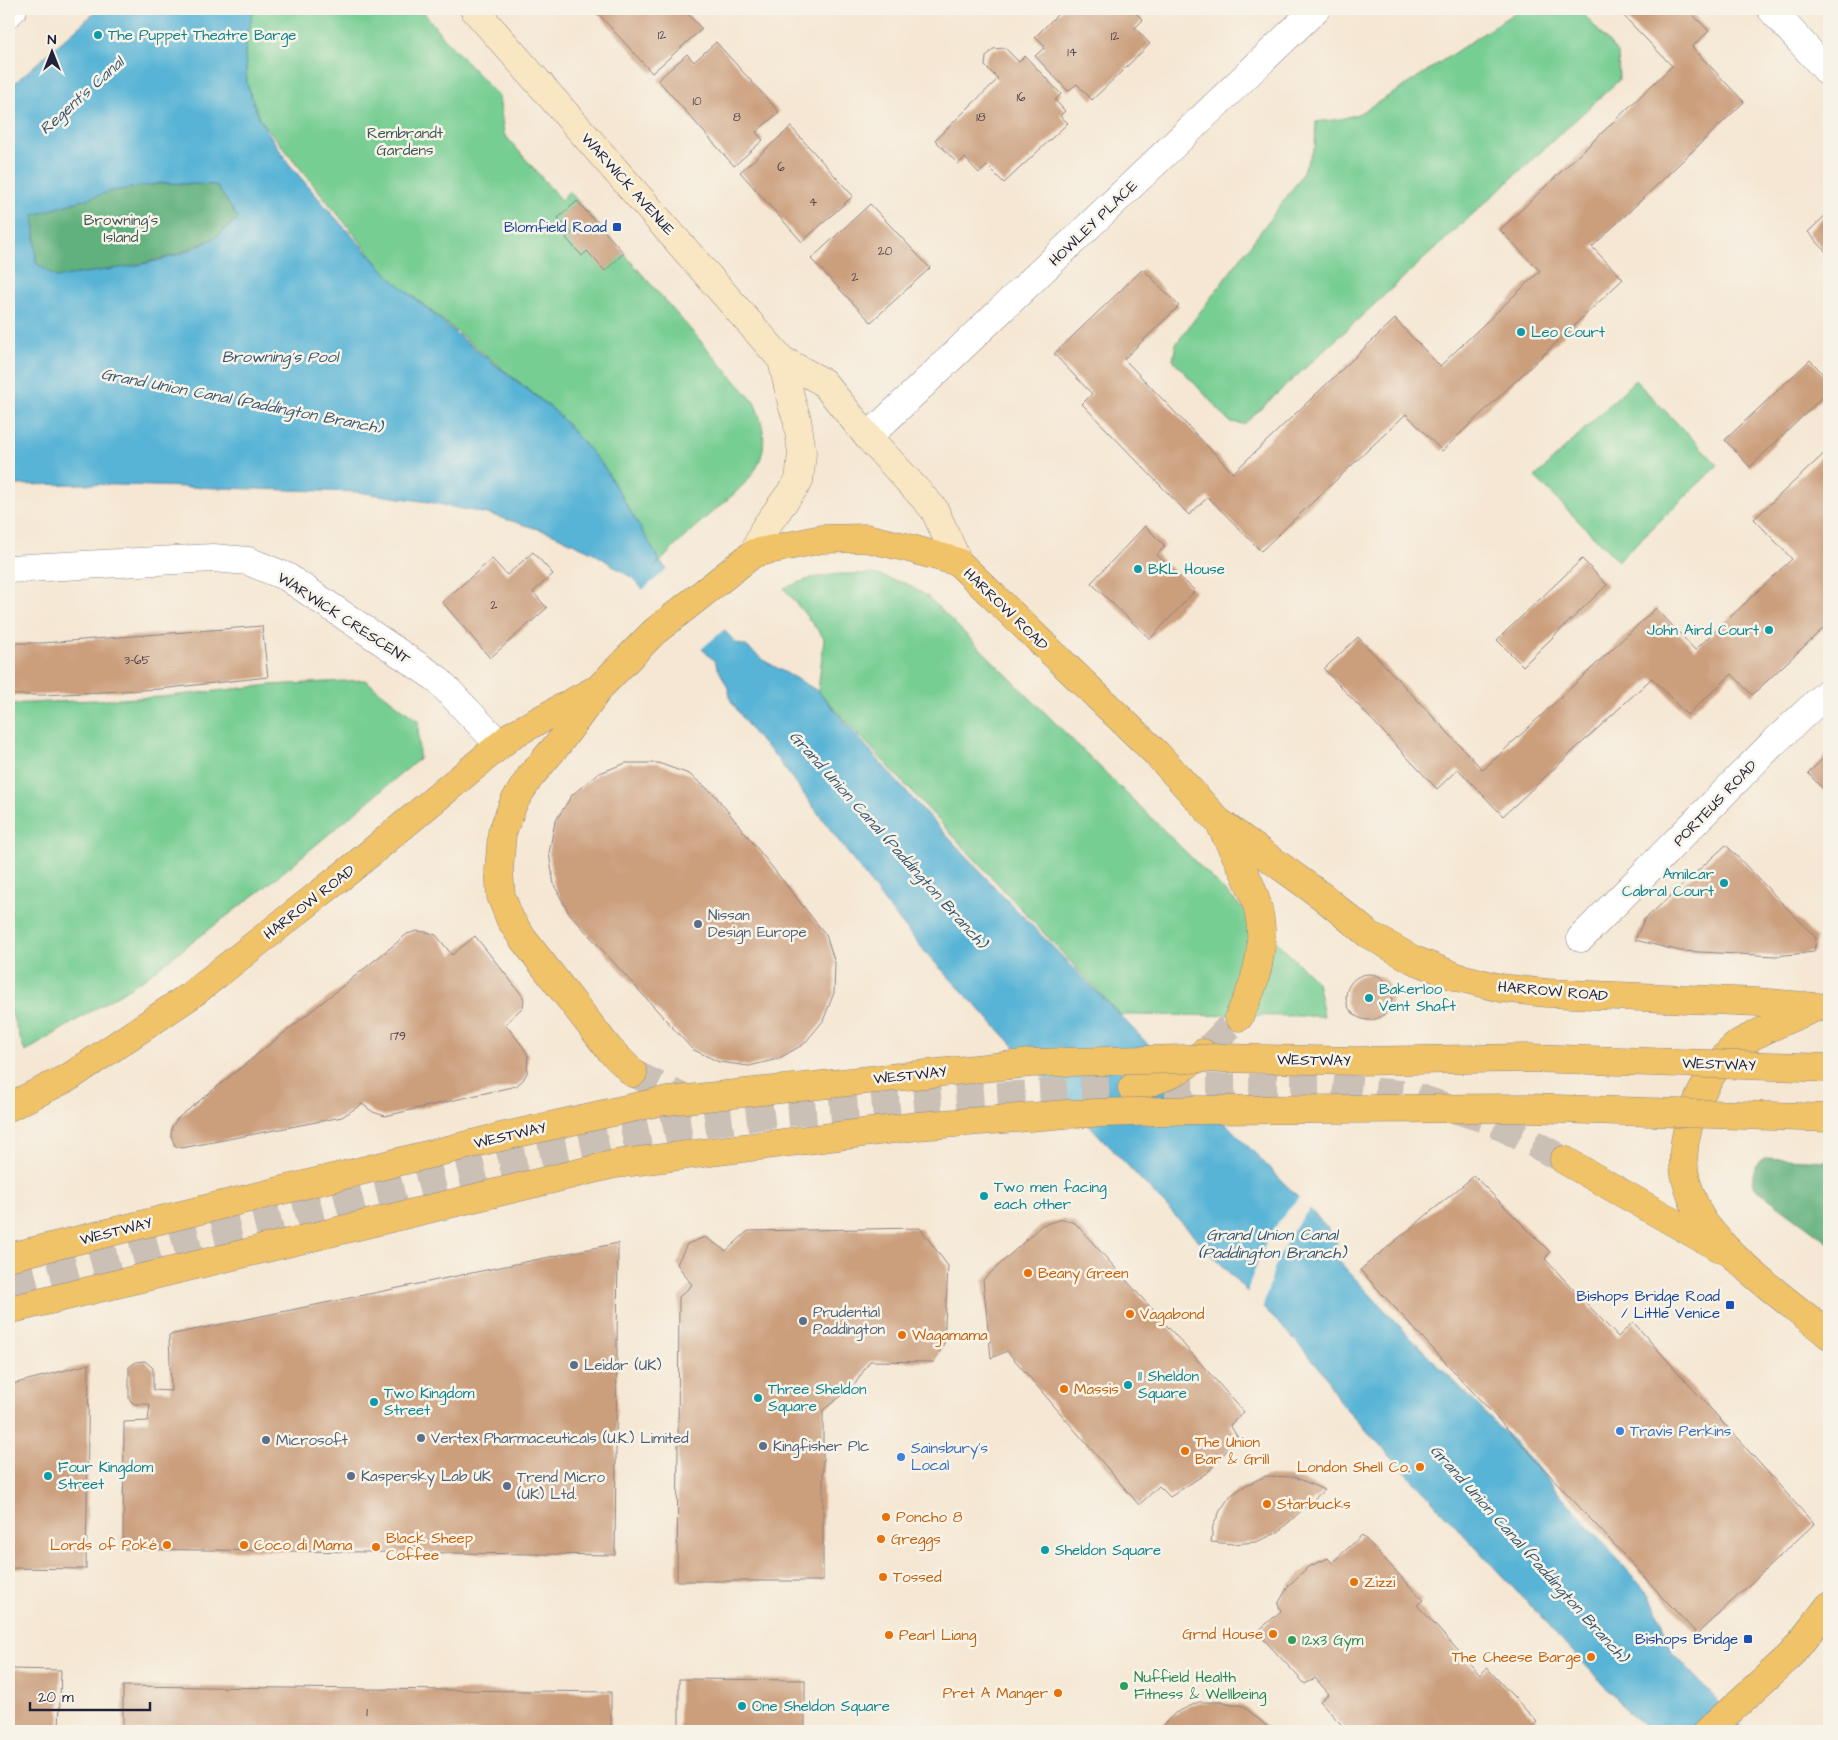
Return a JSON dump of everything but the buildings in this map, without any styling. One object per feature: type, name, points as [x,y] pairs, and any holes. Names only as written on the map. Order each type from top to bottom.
[{"type":"main road","name":"HARROW ROAD","points":[[633,1073],[609,1049],[523,939],[510,919],[501,896],[499,871],[502,833],[514,802],[530,777],[558,744],[601,686],[654,632],[754,552],[822,538],[866,538],[905,546],[958,562],[1157,754],[1218,820],[1322,897],[1368,934],[1412,959],[1456,977],[1501,988],[1547,993],[1757,1002],[1823,1008]]},
{"type":"main road","name":"HARROW ROAD","points":[[9,1107],[71,1076],[191,995],[350,869],[512,735],[601,686]]},
{"type":"main road","name":"HARROW ROAD","points":[[1218,820],[1256,896],[1262,922],[1262,950],[1255,980],[1239,1017]]},
{"type":"main road","points":[[1733,1256],[1704,1222],[1690,1194],[1684,1168],[1689,1128],[1698,1098],[1716,1068],[1737,1045],[1780,1022],[1823,1008]]},
{"type":"main road","points":[[1132,1088],[1158,1080],[1189,1064],[1210,1047]]},
{"type":"main road","name":"WESTWAY","points":[[9,1257],[496,1138],[658,1102],[794,1087],[1031,1063],[1221,1058],[1357,1061],[1529,1058],[1829,1068]]},
{"type":"main road","points":[[9,1310],[615,1164],[918,1126],[1067,1114],[1196,1110],[1528,1108],[1829,1118]]},
{"type":"main road","points":[[1564,1160],[1733,1256],[1829,1335]]},
{"type":"main road","points":[[1708,1731],[1791,1655],[1829,1606]]},
{"type":"main road","points":[[1791,1655],[1829,1640]]},
{"type":"street","points":[[9,12],[13,9]]},
{"type":"street","name":"WARWICK AVENUE","points":[[474,9],[782,360],[823,382],[868,437],[934,509],[958,562]]},
{"type":"street","name":"HOWLEY PLACE","points":[[868,437],[1316,9]]},
{"type":"street","points":[[1771,9],[1829,73]]},
{"type":"street","name":"WARWICK AVENUE","points":[[754,552],[764,529],[799,481],[802,453],[797,419],[782,360]]},
{"type":"street","name":"WARWICK CRESCENT","points":[[9,569],[213,558],[248,560],[287,577],[436,678],[500,745]]},
{"type":"street","name":"PORTEUS ROAD","points":[[1581,938],[1771,745],[1829,691]]},
{"type":"green space","name":"Rembrandt Gardens","points":[[253,9],[421,9],[443,37],[499,97],[504,134],[561,200],[569,191],[754,402],[761,423],[764,441],[761,456],[755,469],[734,494],[692,530],[660,562],[604,467],[556,412],[389,277],[259,118],[247,84],[245,51]]},
{"type":"green space","points":[[1520,9],[1579,9],[1618,53],[1619,80],[1244,424],[1230,422],[1173,360],[1176,344],[1297,183],[1315,147],[1316,122],[1340,119],[1358,114],[1397,91]]},
{"type":"green space","name":"Browning's Island","points":[[164,183],[216,185],[238,218],[215,238],[175,255],[128,267],[56,277],[36,263],[34,215],[112,191]]},
{"type":"green space","points":[[1635,380],[1718,465],[1618,561],[1535,477]]},
{"type":"green space","points":[[838,574],[874,574],[907,584],[928,597],[1317,982],[1324,1016],[1120,1015],[818,691],[824,638],[784,588],[812,578]]},
{"type":"green space","points":[[365,680],[418,721],[419,759],[264,888],[142,980],[25,1052],[9,1007],[9,704],[160,697],[271,685]]},
{"type":"green space","points":[[1765,1158],[1829,1161],[1829,1243],[1757,1190],[1753,1181],[1755,1168]]},
{"type":"water","points":[[99,9],[253,9],[245,51],[247,84],[259,118],[289,164],[331,213],[390,277],[464,340],[556,412],[604,467],[660,561],[654,567],[660,562],[736,643],[746,646],[763,660],[818,691],[900,785],[1001,894],[1327,1227],[1330,1235],[1337,1240],[1333,1255],[1406,1333],[1518,1446],[1649,1595],[1656,1608],[1672,1652],[1746,1731],[1647,1731],[1338,1400],[1325,1374],[1287,1331],[1257,1302],[926,953],[886,904],[773,753],[756,737],[731,701],[728,688],[715,662],[632,578],[594,553],[551,533],[492,515],[429,502],[357,492],[85,484],[9,485],[9,88]],"holes":[[[164,183],[216,185],[238,218],[217,236],[196,247],[158,261],[117,269],[56,277],[36,263],[34,215],[112,191]]]},
{"type":"pier","points":[[669,568],[726,628],[700,650],[641,591]]},
{"type":"pier","points":[[1300,1196],[1311,1207],[1296,1226],[1277,1259],[1262,1310],[1247,1295],[1250,1282],[1267,1240],[1279,1221]]},
{"type":"tunnel","points":[[1210,1047],[1239,1017]]},
{"type":"tunnel","points":[[633,1073],[696,1104]]},
{"type":"tunnel","points":[[9,1283],[516,1160],[666,1129],[782,1113],[964,1098],[1132,1088],[1328,1087],[1410,1095],[1491,1121],[1564,1160]]},
{"type":"place","name":"The Puppet Theatre Barge","points":[[98,35]]},
{"type":"place","name":"Blomfield Road","points":[[617,227]]},
{"type":"place","name":"Leo Court","points":[[1521,332]]},
{"type":"place","name":"BKL House","points":[[1138,569]]},
{"type":"place","name":"John Aird Court","points":[[1769,630]]},
{"type":"place","name":"Amilcar Cabral Court","points":[[1724,883]]},
{"type":"place","name":"Nissan Design Europe","points":[[698,924]]},
{"type":"place","name":"Bakerloo Vent Shaft","points":[[1369,998]]},
{"type":"place","name":"Two men facing each other","points":[[984,1196]]},
{"type":"place","name":"Beany Green","points":[[1028,1273]]},
{"type":"place","name":"Bishops Bridge Road / Little Venice","points":[[1730,1305]]},
{"type":"place","name":"Vagabond","points":[[1130,1314]]},
{"type":"place","name":"Prudential Paddington","points":[[803,1321]]},
{"type":"place","name":"Wagamama","points":[[902,1335]]},
{"type":"place","name":"Leidar (UK)","points":[[574,1365]]},
{"type":"place","name":"11 Sheldon Square","points":[[1128,1385]]},
{"type":"place","name":"Massis","points":[[1064,1389]]},
{"type":"place","name":"Three Sheldon Square","points":[[758,1398]]},
{"type":"place","name":"Two Kingdom Street","points":[[374,1402]]},
{"type":"place","name":"Travis Perkins","points":[[1620,1431]]},
{"type":"place","name":"Vertex Pharmaceuticals (U.K.) Limited","points":[[421,1438]]},
{"type":"place","name":"Microsoft","points":[[266,1440]]},
{"type":"place","name":"Kingfisher Plc","points":[[763,1446]]},
{"type":"place","name":"The Union Bar & Grill","points":[[1185,1451]]},
{"type":"place","name":"Sainsbury's Local","points":[[901,1457]]},
{"type":"place","name":"London Shell Co.","points":[[1420,1467]]},
{"type":"place","name":"Four Kingdom Street","points":[[48,1476]]},
{"type":"place","name":"Kaspersky Lab UK","points":[[351,1476]]},
{"type":"place","name":"Trend Micro (UK) Ltd.","points":[[507,1486]]},
{"type":"place","name":"Starbucks","points":[[1267,1504]]},
{"type":"place","name":"Poncho 8","points":[[886,1517]]},
{"type":"place","name":"Greggs","points":[[881,1539]]},
{"type":"place","name":"Lords of Poké","points":[[167,1545]]},
{"type":"place","name":"Coco di Mama","points":[[244,1545]]},
{"type":"place","name":"Black Sheep Coffee","points":[[376,1547]]},
{"type":"place","name":"Sheldon Square","points":[[1045,1550]]},
{"type":"place","name":"Tossed","points":[[883,1577]]},
{"type":"place","name":"Zizzi","points":[[1354,1582]]},
{"type":"place","name":"Grnd House","points":[[1273,1634]]},
{"type":"place","name":"Pearl Liang","points":[[889,1635]]},
{"type":"place","name":"Bishops Bridge","points":[[1748,1639]]},
{"type":"place","name":"12x3 Gym","points":[[1292,1640]]},
{"type":"place","name":"The Cheese Barge","points":[[1591,1657]]},
{"type":"place","name":"Nuffield Health Fitness & Wellbeing","points":[[1124,1686]]},
{"type":"place","name":"Pret A Manger","points":[[1058,1693]]},
{"type":"place","name":"One Sheldon Square","points":[[742,1706]]},
{"type":"water label","name":"Regent's Canal","points":[[81,95]]},
{"type":"water label","name":"Browning's Pool","points":[[280,356]]},
{"type":"water label","name":"Grand Union Canal (Paddington Branch)","points":[[242,400]]},
{"type":"water label","name":"Grand Union Canal (Paddington Branch)","points":[[889,839]]},
{"type":"water label","name":"Grand Union Canal (Paddington Branch)","points":[[1272,1243]]},
{"type":"water label","name":"Grand Union Canal (Paddington Branch)","points":[[1530,1553]]}]
